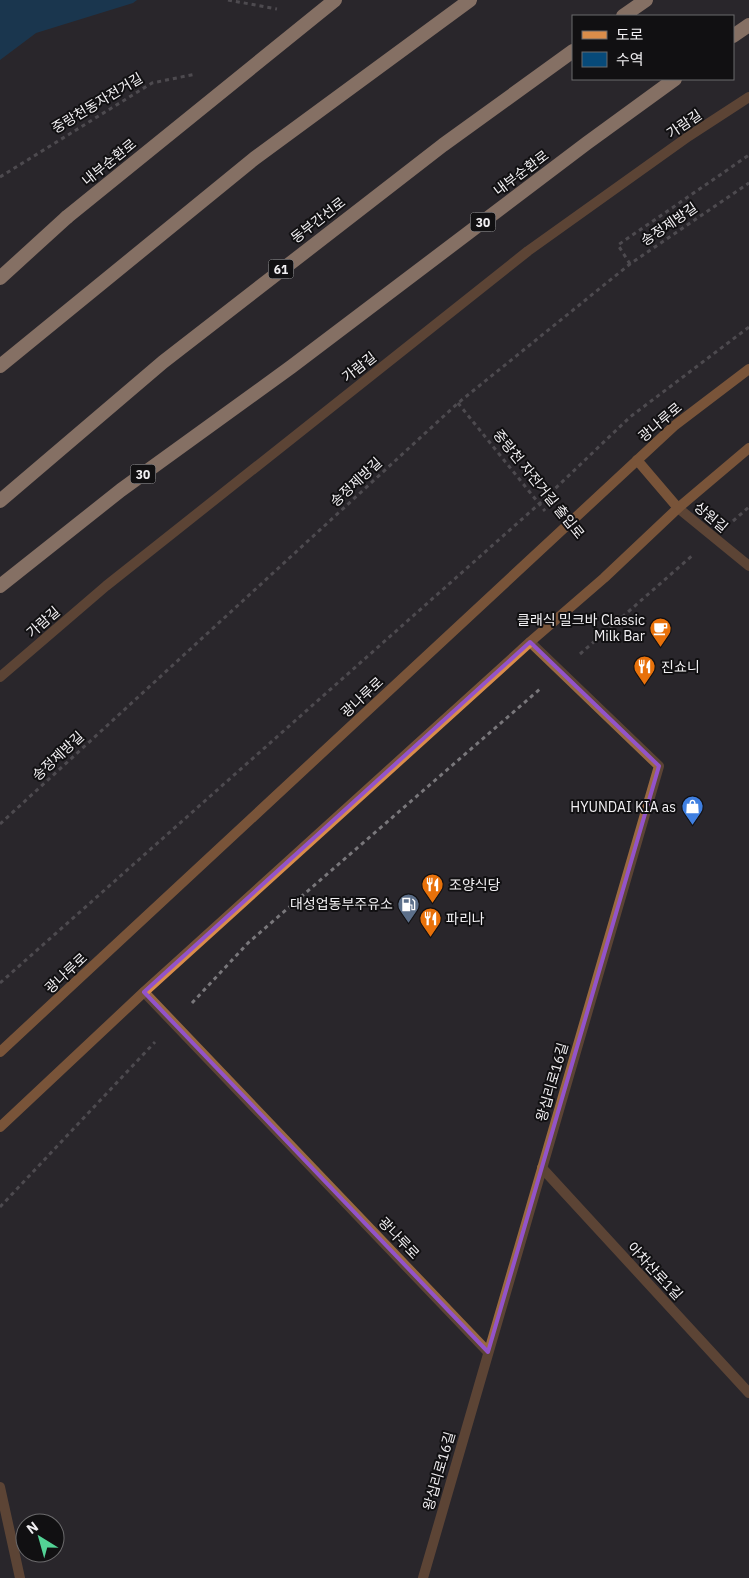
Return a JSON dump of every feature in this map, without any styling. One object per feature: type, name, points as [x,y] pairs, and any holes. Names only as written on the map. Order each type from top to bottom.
[{"type":"highway","name":"내부순환로","points":[[0,278],[68,217],[334,0]]},
{"type":"highway","points":[[0,366],[255,158],[470,0]]},
{"type":"highway","points":[[624,15],[646,0]]},
{"type":"highway","points":[[734,35],[749,25]]},
{"type":"highway","name":"동부간선로","points":[[0,501],[163,362],[442,145],[572,52]]},
{"type":"highway","name":"내부순환로","points":[[0,586],[121,490],[291,367],[587,143],[674,80]]},
{"type":"main road","name":"광나루로","points":[[0,1052],[674,426],[749,369]]},
{"type":"main road","points":[[0,1127],[144,992],[530,642],[604,578],[678,508],[749,448]]},
{"type":"main road","points":[[637,460],[678,508]]},
{"type":"street","name":"가람길","points":[[0,677],[106,586],[520,257],[689,136],[749,97]]},
{"type":"street","name":"상원길","points":[[678,508],[749,566]]},
{"type":"street","name":"왕십리로16길","points":[[423,1578],[659,766],[530,642]]},
{"type":"street","name":"광나루로","points":[[144,992],[488,1352]]},
{"type":"street","name":"아차산로1길","points":[[542,1168],[749,1393]]},
{"type":"street","points":[[0,1486],[20,1578]]},
{"type":"path","points":[[228,0],[284,11]]},
{"type":"path","name":"중랑천동자전거길","points":[[0,177],[152,83],[199,73]]},
{"type":"path","points":[[630,264],[618,245],[749,154]]},
{"type":"path","name":"송정제방길","points":[[0,824],[458,403],[630,264],[749,183]]},
{"type":"path","points":[[0,982],[539,504],[630,417],[749,327]]},
{"type":"path","name":"중랑천 자전거길 출입로","points":[[458,403],[561,531]]},
{"type":"path","points":[[0,1208],[248,943],[749,507]]},
{"type":"highlighted area","points":[[530,642],[659,766],[488,1352],[144,992]]},
{"type":"water","points":[[0,0],[137,0],[133,3],[36,33],[0,60]]},
{"type":"place","name":"클래식 밀크바 Classic Milk Bar","points":[[661,647]]},
{"type":"place","name":"진쇼니","points":[[645,686]]},
{"type":"place","name":"HYUNDAI KIA as","points":[[692,826]]},
{"type":"place","name":"조양식당","points":[[433,904]]},
{"type":"place","name":"대성업동부주유소","points":[[409,923]]},
{"type":"place","name":"파리나","points":[[430,938]]}]
